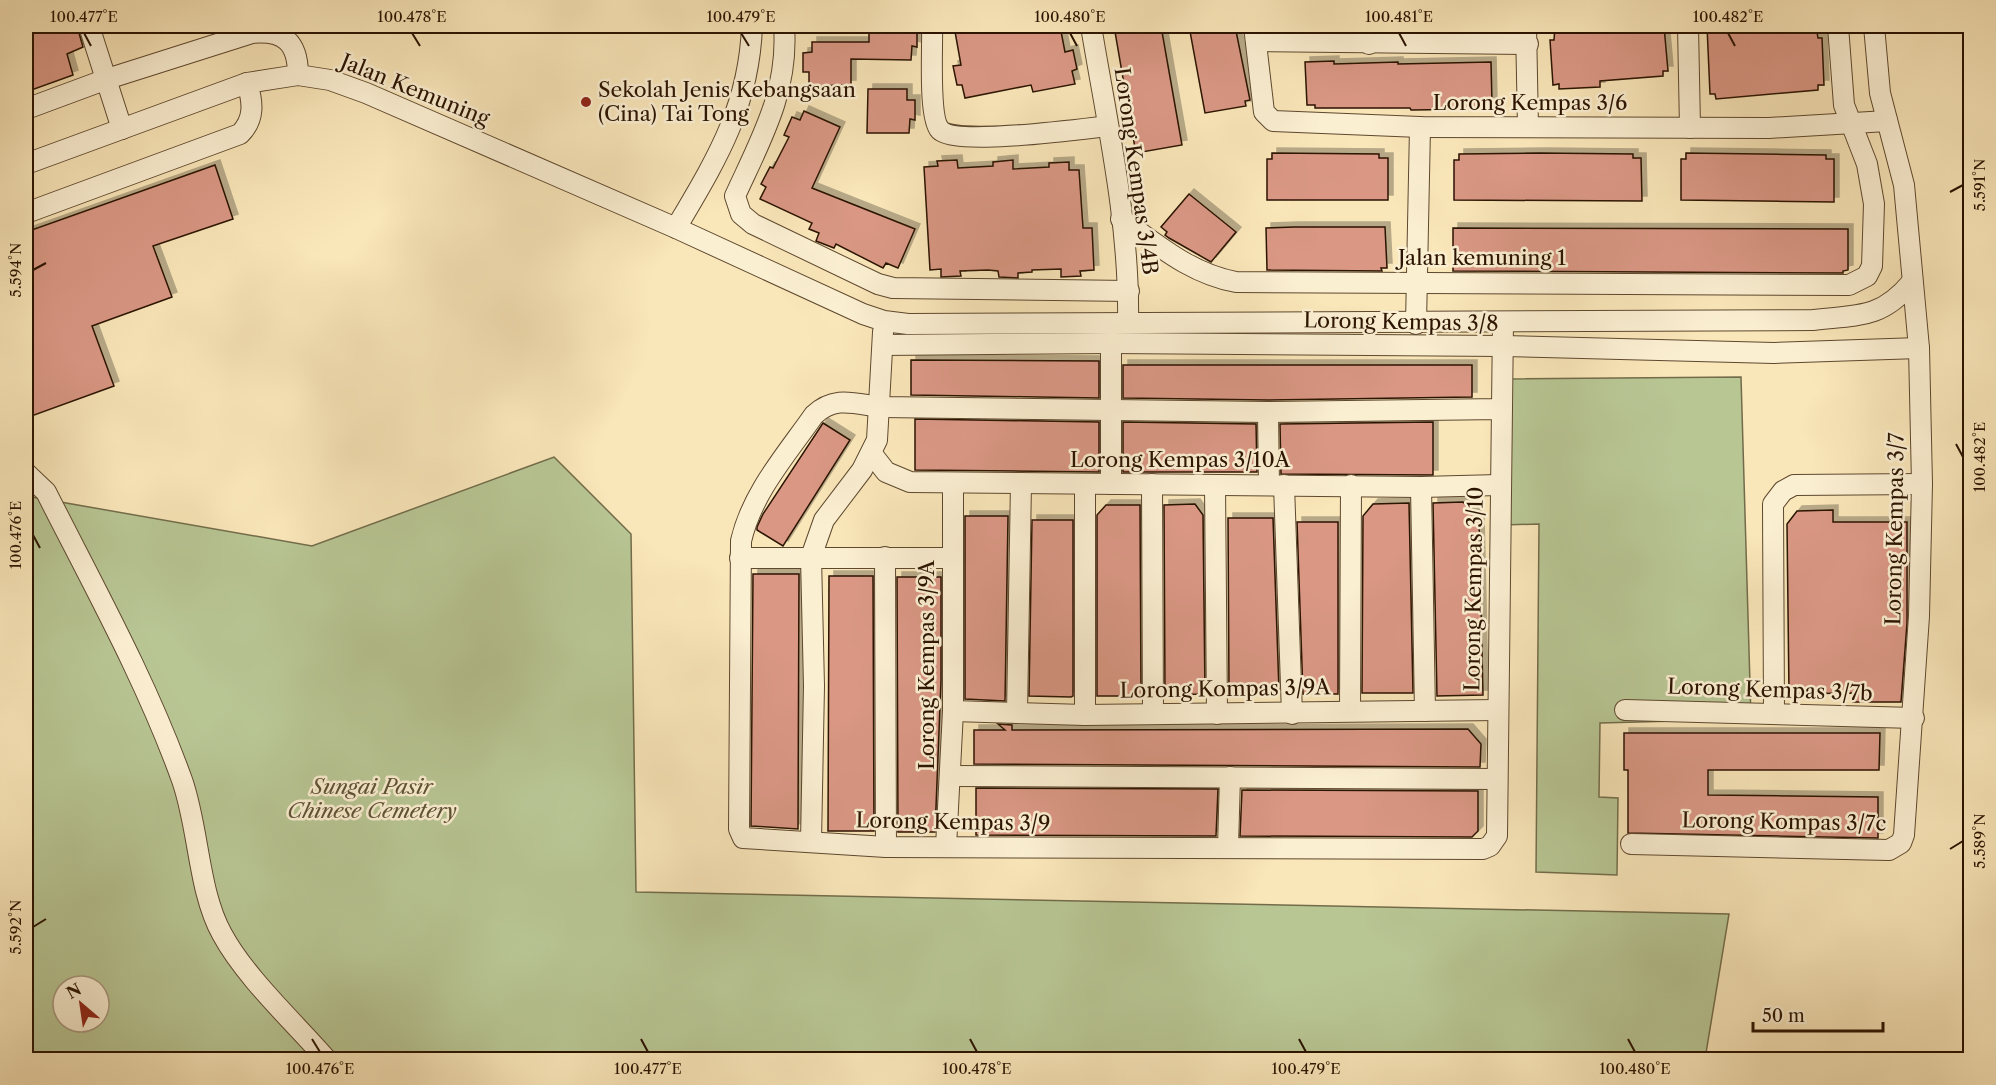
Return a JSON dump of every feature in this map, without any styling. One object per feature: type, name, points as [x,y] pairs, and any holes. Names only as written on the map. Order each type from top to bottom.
[{"type":"street","points":[[89,26],[122,129]]},
{"type":"street","points":[[676,228],[722,150],[737,111],[748,66],[752,26]]},
{"type":"street","points":[[784,26],[784,53],[779,96],[735,196],[741,214],[753,224],[878,284],[893,288],[1128,291]]},
{"type":"street","points":[[932,26],[934,116],[940,129],[953,136],[992,137],[1108,126]]},
{"type":"street","name":"Lorong Kempas 3/4B","points":[[1091,26],[1121,219],[1128,291],[1128,323]]},
{"type":"street","points":[[1688,26],[1690,128]]},
{"type":"street","points":[[1838,26],[1840,82],[1844,105],[1852,122]]},
{"type":"street","name":"Lorong Kempas 3/7","points":[[1874,26],[1876,70],[1904,185],[1911,283],[1919,348],[1922,484],[1910,775]]},
{"type":"street","points":[[26,109],[107,79],[252,33],[270,31],[287,39],[295,50],[298,75]]},
{"type":"street","points":[[1255,33],[1527,35],[1528,127]]},
{"type":"street","name":"Lorong Kempas 3/6","points":[[1255,33],[1264,112],[1273,121],[1420,127],[1769,128],[1887,121]]},
{"type":"street","name":"Jalan Kemuning","points":[[26,164],[247,83],[298,75],[330,80],[366,93],[676,228],[785,280],[884,321],[908,324],[1416,324],[1813,320],[1867,314],[1887,308],[1911,283]]},
{"type":"street","points":[[26,210],[240,134],[251,120],[251,97],[247,83]]},
{"type":"street","name":"Jalan kemuning 1","points":[[1121,219],[1211,278],[1236,282],[1416,281],[1850,285],[1867,276],[1872,266],[1874,204],[1867,164],[1852,122]]},
{"type":"street","points":[[1416,324],[1420,127]]},
{"type":"street","points":[[811,842],[814,686],[811,557],[824,520],[867,462],[880,426],[884,321]]},
{"type":"street","name":"Lorong Kempas 3/10","points":[[1484,849],[1490,846],[1497,836],[1499,485],[1503,322]]},
{"type":"street","points":[[1111,343],[1111,484]]},
{"type":"street","name":"Lorong Kempas 3/8","points":[[883,345],[1111,343],[1502,346],[1774,353],[1919,348]]},
{"type":"street","points":[[952,558],[740,558],[741,541],[747,517],[814,415],[824,405],[837,401],[881,407],[1268,412],[1500,409]]},
{"type":"street","points":[[1268,412],[1276,485],[1292,714]]},
{"type":"street","name":"Lorong Kempas 3/10A","points":[[867,462],[894,477],[910,482],[1421,487],[1499,485]]},
{"type":"street","points":[[26,473],[46,492],[133,663],[163,730],[195,820],[210,904],[221,933],[241,962],[327,1059]]},
{"type":"street","name":"Lorong Kempas 3/9A","points":[[946,846],[952,711],[953,483]]},
{"type":"street","points":[[1017,713],[1021,483]]},
{"type":"street","points":[[1085,484],[1085,715]]},
{"type":"street","points":[[1152,484],[1153,714]]},
{"type":"street","points":[[1774,713],[1773,504],[1776,498],[1794,485],[1922,484]]},
{"type":"street","points":[[1215,485],[1217,714]]},
{"type":"street","points":[[1350,711],[1351,485]]},
{"type":"street","points":[[1421,487],[1425,711]]},
{"type":"street","points":[[885,557],[886,847]]},
{"type":"street","name":"Lorong Kempas 3/9","points":[[740,558],[740,829],[742,838],[886,847],[1484,849]]},
{"type":"street","name":"Lorong Kompas 3/9A","points":[[952,711],[1085,715],[1497,710]]},
{"type":"street","name":"Lorong Kempas 3/7b","points":[[1625,710],[1914,718]]},
{"type":"street","name":"Lorong Kompas 3/7c","points":[[1631,844],[1889,850],[1901,843],[1904,835],[1910,775]]},
{"type":"street","points":[[950,776],[1497,779]]},
{"type":"street","points":[[1228,847],[1230,777]]},
{"type":"green space","points":[[1741,377],[1751,719],[1600,723],[1599,797],[1618,798],[1617,875],[1536,872],[1539,524],[1503,525],[1504,379]]},
{"type":"green space","name":"Sungai Pasir Chinese Cemetery","points":[[554,457],[631,534],[636,892],[1729,914],[1705,1059],[26,1060],[26,496],[312,546]]},
{"type":"building","points":[[26,26],[77,26],[83,47],[67,54],[73,75],[26,92]]},
{"type":"building","points":[[869,26],[917,27],[917,47],[912,46],[911,60],[851,59],[851,85],[809,86],[809,72],[803,72],[803,53],[812,52],[812,42],[869,42]]},
{"type":"building","points":[[954,26],[1060,26],[1065,52],[1073,50],[1077,69],[1072,71],[1075,84],[1033,92],[1031,85],[965,98],[962,85],[957,85],[953,66],[961,65]]},
{"type":"building","points":[[1114,26],[1161,26],[1182,145],[1142,152],[1141,148],[1135,148]]},
{"type":"building","points":[[1189,26],[1235,26],[1250,100],[1245,101],[1246,106],[1205,113]]},
{"type":"building","points":[[1555,26],[1664,26],[1668,71],[1663,71],[1663,76],[1600,81],[1600,87],[1559,89],[1559,84],[1553,85],[1550,40],[1554,40]]},
{"type":"building","points":[[1707,26],[1816,26],[1818,38],[1822,38],[1824,85],[1818,85],[1818,90],[1716,99],[1715,94],[1710,94]]},
{"type":"building","points":[[1334,61],[1334,64],[1491,62],[1492,103],[1487,103],[1488,109],[1411,110],[1410,108],[1315,108],[1315,105],[1307,105],[1305,62]]},
{"type":"building","points":[[868,89],[907,89],[907,100],[915,100],[915,120],[910,119],[909,133],[867,133]]},
{"type":"building","points":[[804,111],[840,127],[812,188],[915,229],[898,268],[886,263],[883,268],[836,244],[834,248],[816,241],[819,233],[809,229],[812,223],[760,199],[766,187],[761,184],[770,167],[773,168],[789,137],[784,135],[792,117],[800,120]]},
{"type":"building","points":[[1272,153],[1379,154],[1379,158],[1388,158],[1388,200],[1267,200],[1267,159],[1272,159]]},
{"type":"building","points":[[1686,153],[1826,155],[1826,159],[1834,159],[1834,202],[1681,200],[1681,159],[1686,159]]},
{"type":"building","points":[[1459,154],[1633,154],[1633,158],[1641,158],[1642,201],[1454,200],[1454,160],[1459,160]]},
{"type":"building","points":[[957,160],[958,168],[993,166],[993,162],[1013,160],[1013,169],[1049,167],[1049,163],[1069,162],[1069,170],[1079,170],[1083,228],[1092,228],[1094,270],[1080,271],[1081,276],[1061,277],[1061,269],[1032,270],[1032,272],[1018,273],[1018,278],[999,277],[998,271],[988,270],[960,271],[961,276],[941,277],[941,269],[930,270],[924,167],[938,166],[937,161]]},
{"type":"building","points":[[215,165],[233,219],[153,246],[172,297],[92,326],[114,386],[26,418],[26,232]]},
{"type":"building","points":[[1189,194],[1236,232],[1211,262],[1169,238],[1165,235],[1167,232],[1161,227]]},
{"type":"building","points":[[1385,227],[1387,268],[1381,268],[1382,271],[1267,270],[1266,228]]},
{"type":"building","points":[[1453,228],[1848,229],[1848,270],[1843,273],[1453,271]]},
{"type":"building","points":[[911,360],[1099,361],[1099,398],[911,395]]},
{"type":"building","points":[[1123,365],[1472,365],[1472,397],[1268,400],[1123,398]]},
{"type":"building","points":[[915,419],[1099,422],[1099,472],[915,470]]},
{"type":"building","points":[[1123,422],[1256,424],[1257,472],[1123,472]]},
{"type":"building","points":[[1433,422],[1433,475],[1281,474],[1280,424]]},
{"type":"building","points":[[823,423],[850,440],[783,546],[757,530],[757,527],[763,514]]},
{"type":"building","points":[[1463,502],[1479,519],[1483,695],[1437,696],[1433,503]]},
{"type":"building","points":[[1409,503],[1413,693],[1362,693],[1363,516],[1373,504]]},
{"type":"building","points":[[1195,504],[1203,515],[1205,694],[1165,695],[1164,505]]},
{"type":"building","points":[[1106,505],[1140,505],[1141,696],[1097,696],[1097,515]]},
{"type":"building","points":[[1833,510],[1833,522],[1907,522],[1907,623],[1901,702],[1853,702],[1853,693],[1789,694],[1787,524],[1797,511]]},
{"type":"building","points":[[965,516],[1008,516],[1005,701],[965,699]]},
{"type":"building","points":[[1228,518],[1273,518],[1279,691],[1229,691]]},
{"type":"building","points":[[1032,520],[1073,520],[1073,696],[1071,697],[1029,696]]},
{"type":"building","points":[[1297,522],[1338,522],[1338,694],[1303,694]]},
{"type":"building","points":[[753,574],[799,574],[798,829],[751,826]]},
{"type":"building","points":[[829,576],[873,576],[874,831],[828,831]]},
{"type":"building","points":[[897,577],[941,577],[941,681],[935,832],[898,832]]},
{"type":"building","points":[[998,724],[1012,725],[1012,730],[1468,729],[1481,744],[1480,767],[974,764],[974,730],[1005,730]]},
{"type":"building","points":[[1624,733],[1880,733],[1879,770],[1708,770],[1708,795],[1878,797],[1878,838],[1628,833],[1628,770],[1624,770]]},
{"type":"building","points":[[976,788],[1218,789],[1216,836],[976,835]]},
{"type":"building","points":[[1242,790],[1478,791],[1478,831],[1472,837],[1240,836]]},
{"type":"place","name":"Sekolah Jenis Kebangsaan (Cina) Tai Tong","points":[[586,102]]}]
